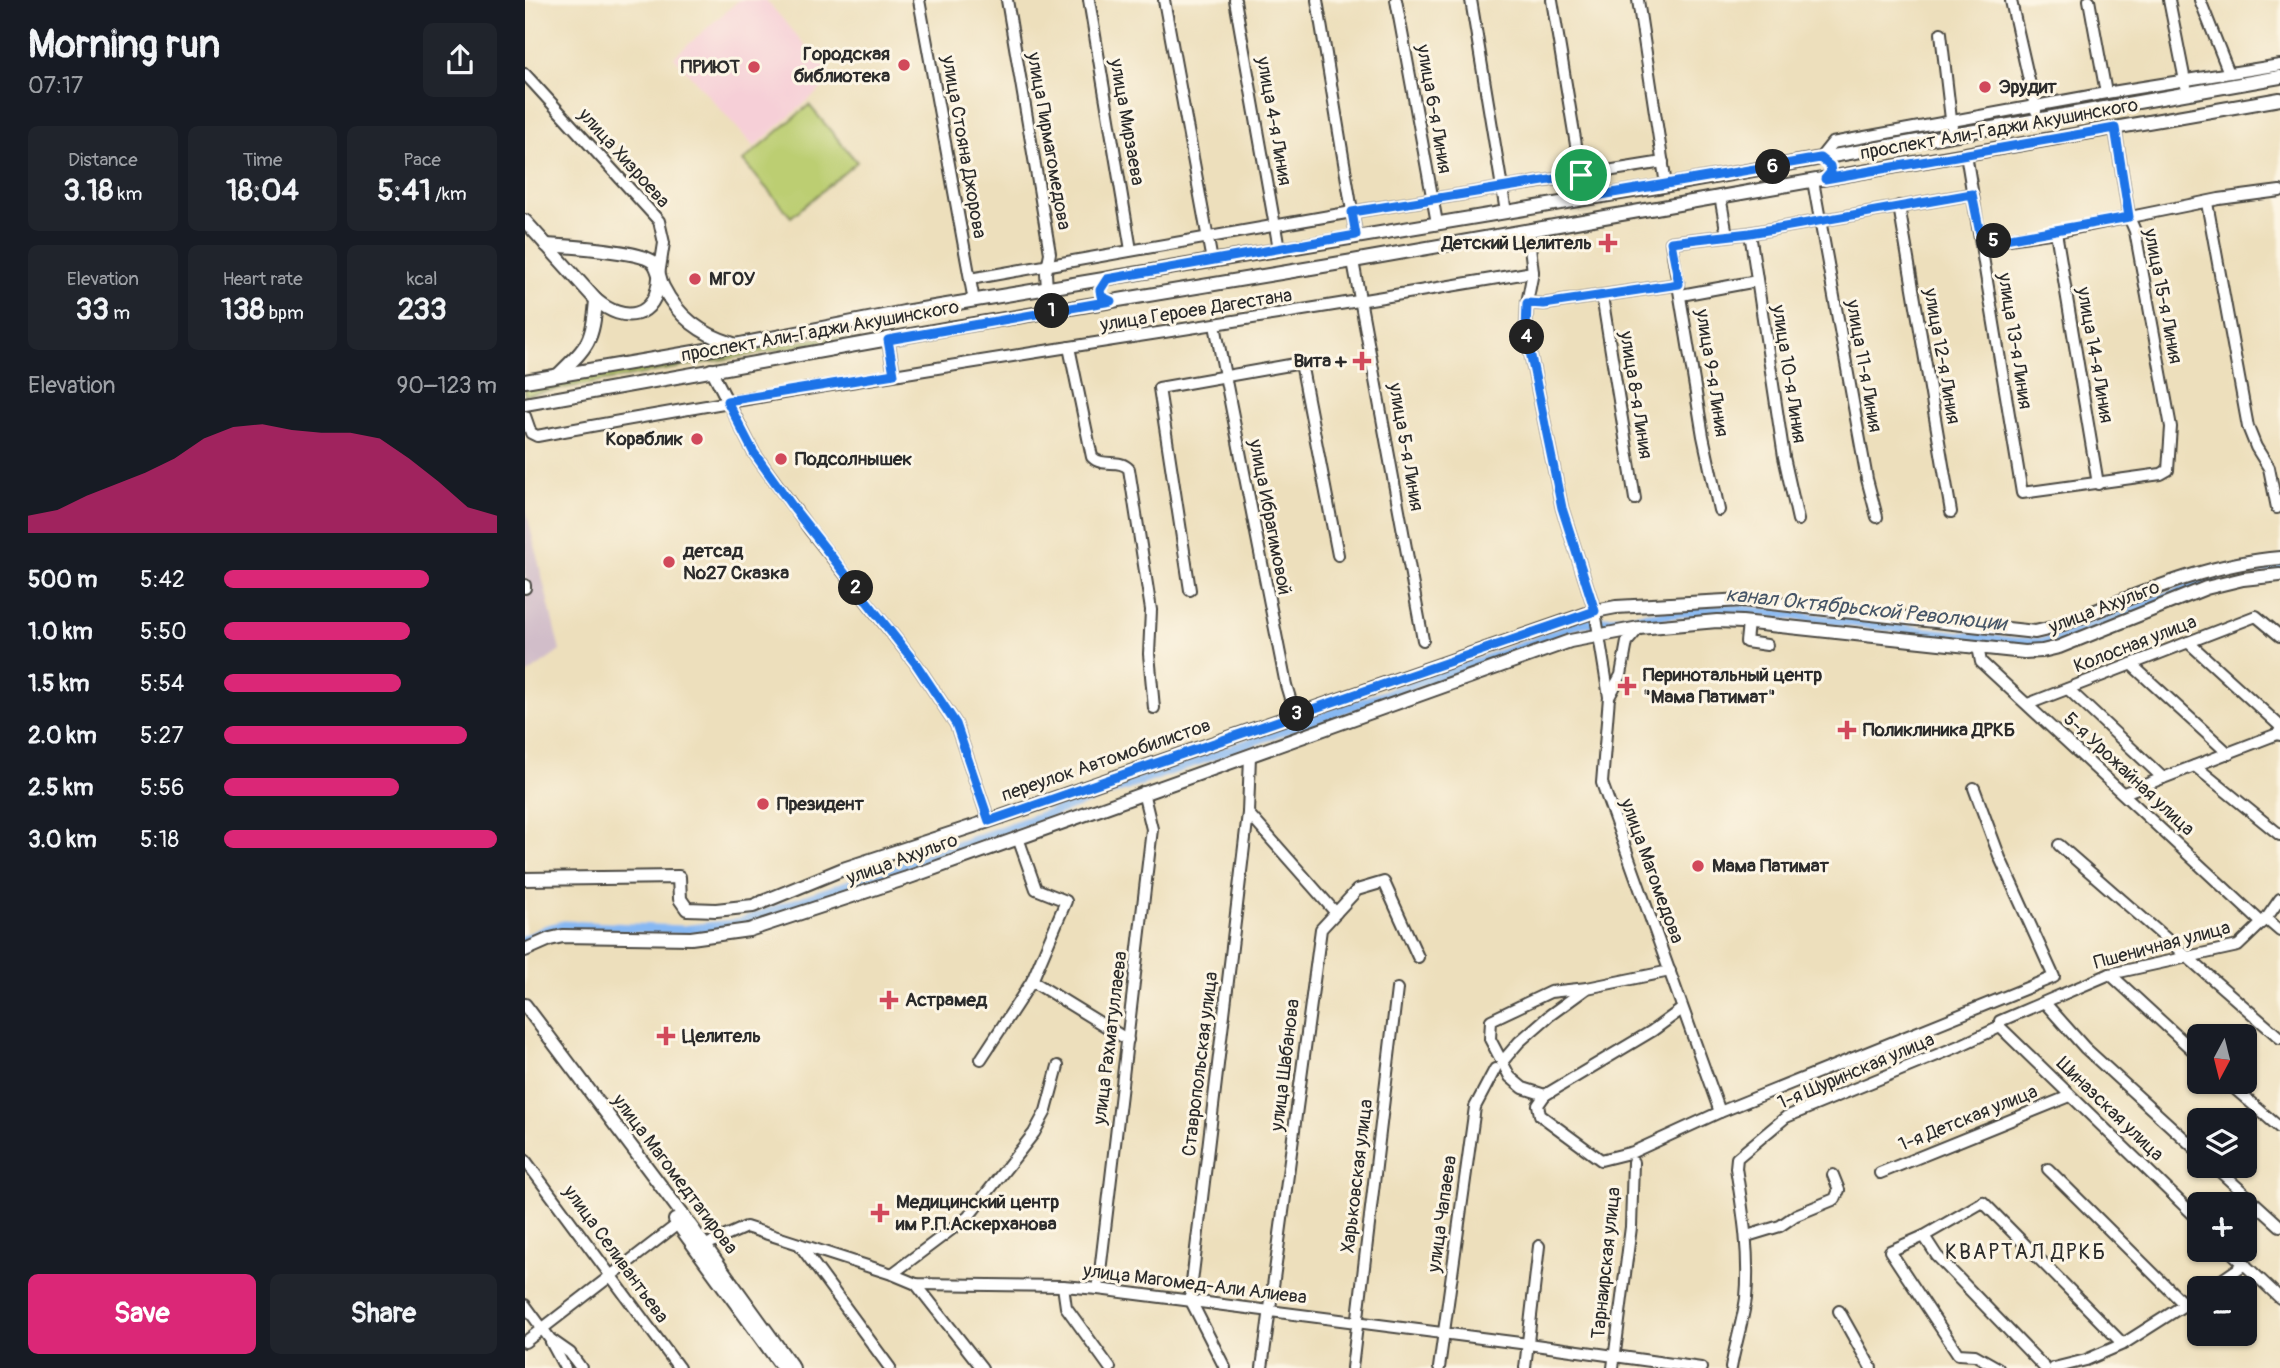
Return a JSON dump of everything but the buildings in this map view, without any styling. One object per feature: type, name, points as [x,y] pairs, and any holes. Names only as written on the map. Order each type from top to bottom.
[{"type":"main road","name":"проспект Али-Гаджи Акушинского","points":[[525,381],[736,345],[875,317],[1820,158],[1952,127],[2036,113],[2148,101],[2280,77]]},
{"type":"main road","name":"проспект Али-Гаджи Акушинского","points":[[525,404],[711,369],[1353,261],[2280,99]]},
{"type":"main road","points":[[2148,101],[2145,118],[2154,121]]},
{"type":"main road","points":[[1819,180],[1831,172],[1830,166],[1820,158]]},
{"type":"main road","points":[[525,222],[596,300],[616,313],[637,313],[651,303],[659,278]]},
{"type":"main road","points":[[546,245],[643,256],[656,265],[659,278],[672,301],[697,328],[710,337],[736,345]]},
{"type":"main road","points":[[1107,279],[1100,290],[1101,296],[1111,301]]},
{"type":"main road","points":[[557,375],[587,344],[594,329],[596,300]]},
{"type":"main road","points":[[875,317],[883,341]]},
{"type":"main road","name":"переулок Автомобилистов","points":[[525,879],[679,877],[680,899],[687,909],[716,911],[753,906],[843,869],[1595,611],[1616,607],[1743,600],[2035,632],[2053,628],[2200,572],[2245,561],[2280,558]]},
{"type":"main road","name":"улица Ахульго","points":[[525,950],[563,936],[691,938],[749,930],[841,901],[1598,632],[1691,622],[1748,623],[2042,651],[2206,588],[2243,579],[2280,575]]},
{"type":"main road","name":"улица Магомедтагирова","points":[[525,1005],[681,1221]]},
{"type":"main road","name":"улица Магомедтагирова","points":[[525,1017],[793,1368]]},
{"type":"main road","name":"улица Магомедтагирова","points":[[701,1247],[783,1368]]},
{"type":"street","name":"улица Стояна Джорова","points":[[919,0],[974,301]]},
{"type":"street","name":"улица Пирмагомедова","points":[[1007,0],[1050,253],[1048,289]]},
{"type":"street","name":"улица Мирзаева","points":[[1089,0],[1131,250]]},
{"type":"street","points":[[1164,0],[1212,261]]},
{"type":"street","name":"улица 4-я Линия","points":[[1235,0],[1279,249]]},
{"type":"street","points":[[1317,0],[1356,235]]},
{"type":"street","name":"улица 6-я Линия","points":[[1397,0],[1437,223]]},
{"type":"street","points":[[1471,0],[1506,212]]},
{"type":"street","points":[[1552,0],[1581,175],[1589,197]]},
{"type":"street","points":[[1638,0],[1666,185]]},
{"type":"street","points":[[2089,0],[2106,93]]},
{"type":"street","points":[[2169,0],[2187,93]]},
{"type":"street","points":[[2200,0],[2229,73]]},
{"type":"street","points":[[2011,1],[2036,113],[2106,93],[2280,65]]},
{"type":"street","points":[[1941,33],[1952,127]]},
{"type":"street","name":"улица Хизроева","points":[[525,74],[659,221],[664,243],[659,278]]},
{"type":"street","name":"улица 15-я Линия","points":[[2098,484],[2161,474],[2168,470],[2171,426],[2135,232],[2129,217],[2115,128]]},
{"type":"street","name":"улица 13-я Линия","points":[[1966,154],[2022,493],[2098,484]]},
{"type":"street","points":[[970,279],[1352,212],[1663,162]]},
{"type":"street","name":"улица 11-я Линия","points":[[1819,180],[1820,220],[1867,479],[1877,517]]},
{"type":"street","points":[[1982,243],[2280,191]]},
{"type":"street","points":[[1720,196],[1727,235],[1972,194]]},
{"type":"street","points":[[2207,203],[2248,427],[2269,468],[2277,508]]},
{"type":"street","name":"улица 12-я Линия","points":[[1899,206],[1951,512]]},
{"type":"street","points":[[1528,230],[1533,272],[1527,303],[1526,332],[1562,508],[1595,611]]},
{"type":"street","name":"улица 14-я Линия","points":[[2056,232],[2098,484]]},
{"type":"street","name":"улица 10-я Линия","points":[[1750,233],[1784,457],[1798,520]]},
{"type":"street","name":"улица 9-я Линия","points":[[1719,510],[1703,436],[1671,242],[1727,235]]},
{"type":"street","name":"улица 5-я Линия","points":[[1353,261],[1423,640]]},
{"type":"street","name":"улица Героев Дагестана","points":[[525,416],[533,435],[727,401],[1361,302],[1533,272]]},
{"type":"street","points":[[1527,303],[1544,304],[1757,281]]},
{"type":"street","name":"улица 8-я Линия","points":[[1602,296],[1636,499]]},
{"type":"street","name":"улица Ибрагимовой","points":[[1215,324],[1286,685],[1295,715]]},
{"type":"street","points":[[883,341],[894,374]]},
{"type":"street","points":[[1069,347],[1092,457],[1101,463],[1123,464],[1129,469],[1151,610],[1149,654],[1154,708]]},
{"type":"street","points":[[1190,590],[1159,388],[1301,363],[1338,555]]},
{"type":"street","points":[[711,369],[754,453],[795,510],[916,664],[956,724],[989,821]]},
{"type":"street","name":"улица Магомедова","points":[[1595,611],[1609,697],[1602,783],[1720,1112]]},
{"type":"street","name":"Колосная улица","points":[[2028,704],[2256,616],[2280,636]]},
{"type":"street","points":[[1748,623],[1746,642],[1767,645]]},
{"type":"street","points":[[1609,697],[1621,675],[1627,642],[1639,628]]},
{"type":"street","points":[[2124,793],[2280,734],[2280,726],[2188,642]]},
{"type":"street","name":"5-я Урожайная улица","points":[[1978,647],[1981,662],[2264,921],[2280,931]]},
{"type":"street","points":[[2131,664],[2229,754]]},
{"type":"street","points":[[2067,688],[2163,778]]},
{"type":"street","name":"Ставропольская улица","points":[[1189,1299],[1248,813],[1250,755]]},
{"type":"street","points":[[2195,766],[2280,835]]},
{"type":"street","points":[[1682,1009],[1652,1031],[1545,1095],[1538,1105],[1541,1115],[1601,1160],[1633,1152],[1720,1112],[2054,977],[2000,858],[1974,788]]},
{"type":"street","name":"улица Рахматуллаева","points":[[1098,1289],[1152,829],[1143,792]]},
{"type":"street","points":[[1248,813],[1336,913]]},
{"type":"street","points":[[981,1059],[1032,981],[1066,901],[1036,889],[1018,838]]},
{"type":"street","points":[[2059,845],[2280,1038]]},
{"type":"street","name":"улица Шабанова","points":[[1262,1368],[1321,929],[1357,890],[1384,882],[1418,957]]},
{"type":"street","name":"Пшеничная улица","points":[[2000,1024],[2021,1010],[2045,1003],[2110,974],[2238,947],[2264,921],[2280,899]]},
{"type":"street","points":[[1545,1095],[1523,1088],[1499,1065],[1490,1039],[1491,1020],[1551,992],[1587,988],[1669,971]]},
{"type":"street","points":[[2110,974],[2187,1045]]},
{"type":"street","points":[[1032,981],[1128,1041]]},
{"type":"street","name":"улица Чапаева","points":[[1439,1368],[1475,1107],[1499,1065],[1519,1042],[1587,988]]},
{"type":"street","name":"Харьковская улица","points":[[1352,1368],[1397,989]]},
{"type":"street","points":[[2045,1003],[2085,1048],[2187,1141]]},
{"type":"street","name":"Шиназская улица","points":[[2000,1024],[2187,1208]]},
{"type":"street","name":"1-я Шуринская улица","points":[[1731,1368],[1746,1301],[1747,1237],[1736,1168],[1737,1158],[1786,1117],[1959,1046],[2000,1024]]},
{"type":"street","points":[[892,1274],[968,1217],[1034,1133],[1046,1111],[1058,1066]]},
{"type":"street","points":[[2241,1094],[2280,1128]]},
{"type":"street","name":"1-я Детская улица","points":[[1879,1173],[2070,1096]]},
{"type":"street","name":"улица Селивантьева","points":[[525,1160],[679,1368]]},
{"type":"street","name":"Тарнаирская улица","points":[[1613,1368],[1631,1227],[1633,1162]]},
{"type":"street","points":[[2048,1169],[2185,1305],[2123,1344],[2086,1360],[2054,1368]]},
{"type":"street","points":[[1747,1237],[1780,1226],[1796,1215],[1835,1199],[1839,1190],[1833,1175]]},
{"type":"street","points":[[2227,1178],[2280,1226]]},
{"type":"street","points":[[1998,1368],[1975,1355],[1958,1354],[1890,1251],[1924,1236],[1983,1202],[2123,1344]]},
{"type":"street","points":[[525,1342],[681,1221]]},
{"type":"street","name":"улица Магомед-Али Алиева","points":[[701,1247],[746,1227],[916,1284],[1098,1289],[1528,1343],[1699,1368]]},
{"type":"street","points":[[1924,1236],[1937,1256],[2046,1368]]},
{"type":"street","points":[[799,1244],[890,1368]]},
{"type":"street","points":[[1525,1368],[1539,1246]]},
{"type":"street","points":[[2243,1262],[2279,1296]]},
{"type":"street","points":[[2228,1276],[2245,1264]]},
{"type":"street","points":[[916,1284],[982,1368]]},
{"type":"street","points":[[1063,1286],[1066,1307],[1110,1368]]},
{"type":"street","points":[[1189,1299],[1225,1368]]},
{"type":"street","points":[[525,1305],[550,1339],[565,1368]]},
{"type":"street","points":[[1839,1311],[1871,1368]]},
{"type":"street","points":[[550,1339],[570,1353],[581,1368]]},
{"type":"shaded area","name":"ПРИЮТ","points":[[739,0],[766,0],[834,78],[754,147],[674,57]]},
{"type":"shaded area","points":[[525,506],[560,651],[525,676]]},
{"type":"green space","points":[[809,105],[857,162],[791,217],[743,161]]},
{"type":"green space","points":[[863,331],[867,334],[525,395],[525,388]]},
{"type":"waterway","name":"канал Октябрьской Революции","points":[[525,940],[547,929],[563,925],[683,930],[739,923],[1537,641],[1580,623],[1729,608],[2014,642],[2043,642],[2067,636],[2221,575],[2280,567]]},
{"type":"place","name":"Городская библиотека","points":[[904,65]]},
{"type":"place","name":"ПРИЮТ","points":[[754,67]]},
{"type":"place","name":"Эрудит","points":[[1985,87]]},
{"type":"place","name":"Детский Целитель","points":[[1608,243]]},
{"type":"place","name":"МГОУ","points":[[695,279]]},
{"type":"place","name":"Вита +","points":[[1362,361]]},
{"type":"place","name":"Кораблик","points":[[697,439]]},
{"type":"place","name":"Подсолнышек","points":[[781,459]]},
{"type":"place","name":"детсад №27 Сказка","points":[[669,562]]},
{"type":"place","name":"Перинотальный центр \"Мама Патимат\"","points":[[1627,686]]},
{"type":"place","name":"Поликлиника ДРКБ","points":[[1847,730]]},
{"type":"place","name":"Президент","points":[[763,804]]},
{"type":"place","name":"Мама Патимат","points":[[1698,866]]},
{"type":"place","name":"Астрамед","points":[[889,1000]]},
{"type":"place","name":"Целитель","points":[[666,1036]]},
{"type":"place","name":"Медицинский центр им Р.П.Аскерханова","points":[[880,1213]]},
{"type":"district","name":"КВАРТАЛ ДРКБ","points":[[2026,1252]]},
{"type":"route","points":[[2115,128],[2129,217],[1982,243],[1972,194],[1750,233],[1671,242],[1679,284],[1544,304],[1527,303],[1526,332],[1562,508],[1595,611],[989,821],[956,724],[916,664],[795,510],[754,453],[727,401],[894,374],[888,340],[1111,301],[1101,296],[1100,290],[1107,279],[1356,235],[1352,212],[1581,175],[1589,197],[1820,158],[1830,166],[1831,172],[1825,179],[2115,128]]}]
